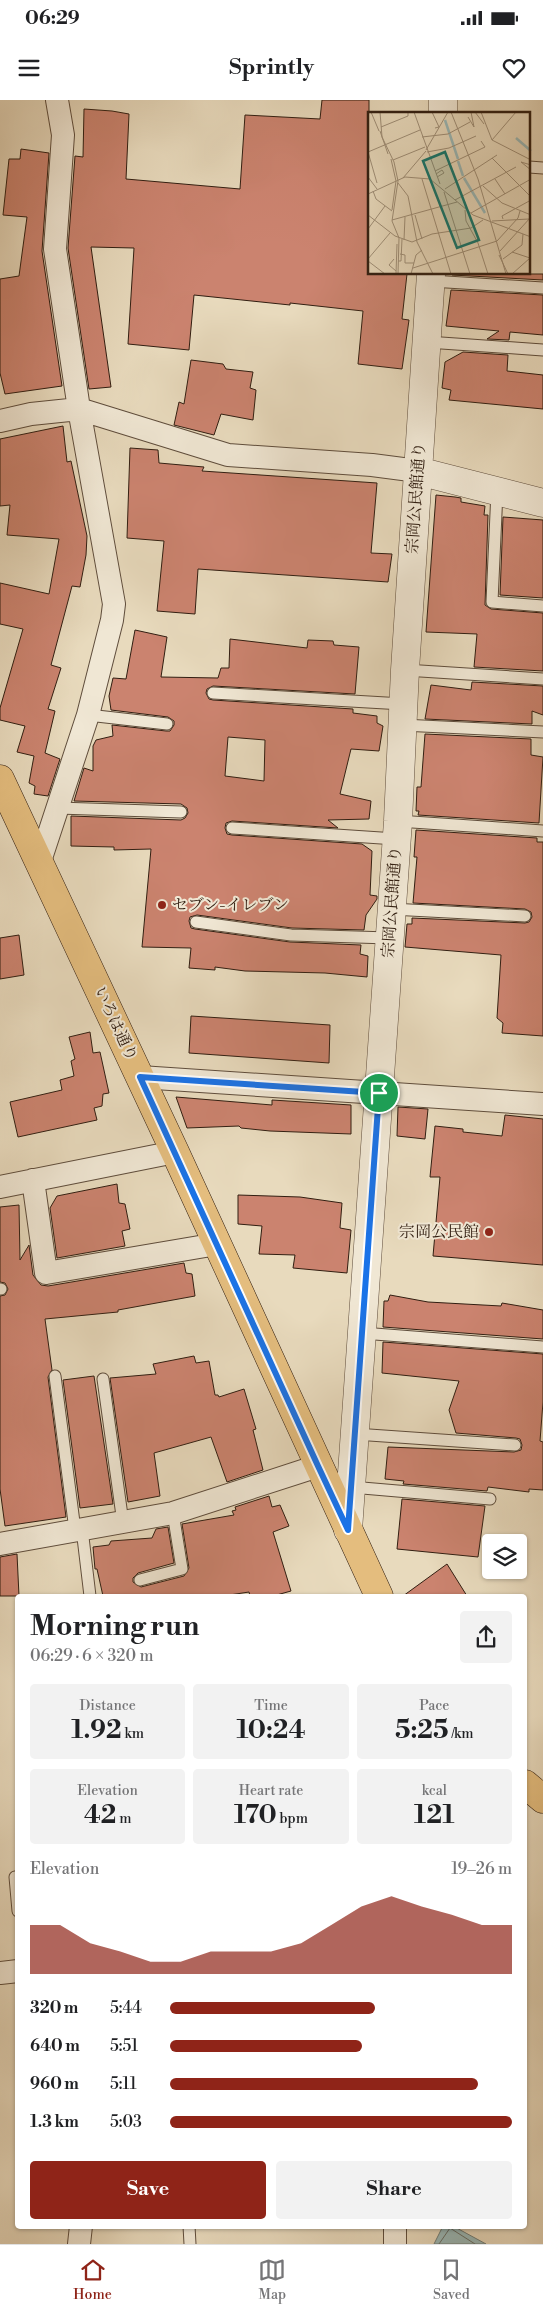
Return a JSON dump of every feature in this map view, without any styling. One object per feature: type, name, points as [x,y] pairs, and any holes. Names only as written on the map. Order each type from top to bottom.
[{"type":"main road","name":"いろは通り","points":[[0,779],[176,1152],[378,1594]]},
{"type":"main road","points":[[527,1786],[543,1799]]},
{"type":"street","points":[[40,861],[88,716],[112,620],[114,604],[79,408],[55,249],[63,135],[57,100]]},
{"type":"street","name":"宗岡公民館通り","points":[[348,1530],[397,830],[402,714],[431,277]]},
{"type":"street","points":[[0,421],[31,414],[79,408],[228,455],[372,465],[418,471],[543,503]]},
{"type":"street","points":[[140,1077],[543,1104]]},
{"type":"street","points":[[0,1187],[176,1152]]},
{"type":"street","points":[[33,1180],[46,1273],[217,1244]]},
{"type":"street","points":[[0,1544],[173,1513],[318,1466]]},
{"type":"street","points":[[0,1972],[15,1972]]},
{"type":"street","points":[[78,2244],[81,2229]]},
{"type":"street","points":[[395,2229],[395,2244]]},
{"type":"lane","points":[[530,167],[543,168]]},
{"type":"lane","points":[[431,277],[543,288]]},
{"type":"lane","points":[[427,342],[543,350]]},
{"type":"lane","points":[[498,490],[492,602],[543,606]]},
{"type":"lane","points":[[405,670],[543,679]]},
{"type":"lane","points":[[213,693],[543,732]]},
{"type":"lane","points":[[88,716],[167,724]]},
{"type":"lane","points":[[58,808],[181,812]]},
{"type":"lane","points":[[232,828],[543,831]]},
{"type":"lane","points":[[391,909],[525,916]]},
{"type":"lane","points":[[196,922],[291,935],[389,938]]},
{"type":"lane","points":[[362,1333],[543,1347]]},
{"type":"lane","points":[[55,1376],[90,1594]]},
{"type":"lane","points":[[103,1379],[123,1523]]},
{"type":"lane","points":[[355,1434],[515,1445]]},
{"type":"lane","points":[[351,1486],[490,1498]]},
{"type":"lane","points":[[140,1580],[182,1569],[173,1513]]},
{"type":"lane","points":[[189,2229],[190,2244]]},
{"type":"water","points":[[442,2229],[458,2229],[486,2244],[434,2244]]},
{"type":"building","points":[[322,100],[369,100],[368,275],[407,275],[402,319],[409,320],[402,369],[358,364],[363,311],[290,303],[290,305],[194,295],[189,350],[128,344],[134,248],[91,247],[111,387],[89,389],[68,248],[75,156],[83,157],[84,109],[129,114],[126,179],[240,189],[245,115],[320,119]]},
{"type":"building","points":[[21,149],[49,153],[42,251],[62,386],[5,394],[0,373],[0,279],[19,276],[27,217],[3,215],[9,159],[20,159]]},
{"type":"building","points":[[543,274],[543,280],[452,275]]},
{"type":"building","points":[[451,290],[543,295],[543,335],[510,332],[509,340],[487,339],[499,331],[446,326]]},
{"type":"building","points":[[463,352],[508,355],[507,371],[543,375],[543,409],[449,400],[451,390],[442,388],[445,362]]},
{"type":"building","points":[[191,360],[223,364],[226,369],[253,372],[250,388],[256,390],[253,420],[221,414],[214,435],[174,425],[179,402],[184,404]]},
{"type":"building","points":[[63,426],[67,462],[71,461],[87,536],[86,555],[80,587],[72,586],[51,665],[61,668],[48,709],[55,711],[45,753],[60,759],[48,796],[34,794],[35,786],[29,783],[34,756],[17,752],[25,726],[0,720],[0,708],[23,629],[0,624],[0,583],[49,594],[59,539],[7,535],[10,505],[0,506],[0,439]]},
{"type":"building","points":[[130,448],[158,450],[159,463],[204,467],[202,471],[377,483],[371,553],[392,554],[388,582],[198,569],[195,614],[157,611],[164,541],[127,538]]},
{"type":"building","points":[[436,495],[461,498],[461,502],[485,506],[484,515],[488,515],[485,605],[491,609],[543,613],[543,671],[474,667],[477,634],[426,632]]},
{"type":"building","points":[[503,517],[543,520],[543,598],[500,595]]},
{"type":"building","points":[[135,630],[167,637],[161,677],[218,678],[221,668],[229,668],[230,639],[307,648],[308,640],[333,641],[334,645],[359,647],[355,694],[213,686],[207,689],[206,693],[209,699],[213,700],[353,709],[353,713],[377,716],[377,723],[383,726],[379,751],[351,749],[340,794],[371,801],[369,819],[328,820],[338,828],[232,821],[226,823],[225,828],[227,834],[232,835],[362,844],[372,851],[370,895],[377,896],[377,899],[366,915],[364,930],[292,928],[197,915],[190,917],[189,921],[191,928],[195,929],[290,942],[361,945],[360,954],[368,956],[367,977],[325,973],[245,971],[215,967],[215,970],[189,968],[191,948],[142,947],[151,849],[114,850],[114,847],[71,846],[71,816],[181,820],[188,813],[187,808],[181,804],[74,801],[84,768],[93,771],[93,746],[96,740],[113,736],[112,725],[170,731],[174,725],[174,721],[168,717],[111,710],[109,696],[113,678],[126,679]],"holes":[[[228,737],[265,740],[264,781],[225,776]]]},
{"type":"building","points":[[472,682],[543,686],[543,715],[532,711],[532,724],[425,719],[431,685],[471,690]]},
{"type":"building","points":[[425,734],[531,739],[531,755],[543,757],[539,823],[418,815],[419,811],[416,811],[417,787],[421,787]]},
{"type":"building","points":[[416,830],[537,838],[537,842],[543,842],[543,1036],[502,1033],[503,1023],[497,1018],[501,955],[405,947],[407,924],[412,924],[412,918],[525,923],[529,922],[532,917],[531,912],[525,909],[413,903],[417,857],[414,857]]},
{"type":"building","points":[[19,935],[24,975],[0,979],[0,938]]},
{"type":"building","points":[[191,1016],[330,1025],[329,1063],[189,1053]]},
{"type":"building","points":[[90,1032],[93,1053],[100,1052],[109,1093],[103,1094],[102,1106],[94,1108],[97,1120],[18,1137],[10,1102],[62,1090],[60,1080],[74,1076],[71,1061],[75,1059],[69,1037]]},
{"type":"building","points":[[176,1097],[272,1105],[272,1100],[351,1105],[351,1134],[270,1131],[241,1128],[239,1126],[187,1128]]},
{"type":"building","points":[[398,1107],[428,1109],[425,1139],[397,1136]]},
{"type":"building","points":[[505,1115],[543,1119],[543,1265],[433,1256],[440,1177],[430,1177],[435,1126],[463,1129],[463,1132],[502,1136]]},
{"type":"building","points":[[117,1184],[119,1203],[125,1204],[130,1229],[122,1231],[125,1246],[57,1258],[50,1208],[57,1196]]},
{"type":"building","points":[[238,1195],[300,1197],[342,1203],[340,1228],[351,1230],[347,1273],[293,1268],[295,1255],[259,1254],[262,1226],[238,1224]]},
{"type":"building","points":[[19,1205],[20,1260],[29,1245],[33,1275],[41,1285],[48,1286],[184,1263],[186,1273],[192,1274],[195,1296],[118,1310],[118,1312],[45,1319],[52,1370],[48,1377],[66,1517],[5,1526],[0,1489],[0,1296],[5,1295],[8,1289],[5,1283],[0,1282],[0,1207]]},
{"type":"building","points":[[390,1295],[428,1302],[501,1306],[502,1303],[543,1310],[543,1339],[383,1327],[384,1301],[388,1301]]},
{"type":"building","points":[[383,1342],[543,1354],[543,1402],[540,1441],[543,1442],[543,1490],[529,1489],[529,1492],[488,1487],[487,1491],[403,1484],[404,1481],[385,1479],[388,1447],[514,1452],[521,1450],[522,1445],[520,1439],[516,1438],[456,1433],[449,1410],[459,1381],[382,1373]]},
{"type":"building","points":[[194,1356],[196,1363],[209,1361],[215,1395],[219,1397],[244,1389],[256,1429],[253,1430],[263,1470],[227,1482],[211,1437],[154,1453],[160,1496],[128,1502],[110,1378],[156,1374],[153,1364]]},
{"type":"building","points":[[94,1376],[113,1504],[80,1508],[63,1380]]},
{"type":"building","points":[[269,1496],[272,1507],[280,1505],[289,1526],[273,1532],[291,1591],[280,1594],[250,1594],[249,1592],[236,1594],[103,1594],[97,1569],[95,1569],[93,1547],[109,1545],[111,1541],[152,1538],[156,1529],[168,1527],[174,1563],[138,1573],[133,1578],[133,1582],[141,1587],[184,1576],[189,1568],[182,1524],[234,1515],[232,1511],[236,1510],[235,1507]]},
{"type":"building","points":[[402,1499],[485,1506],[478,1557],[397,1549]]},
{"type":"building","points":[[17,1554],[19,1594],[15,1594],[15,1596],[0,1596],[0,1557]]},
{"type":"building","points":[[447,1564],[466,1594],[406,1594]]},
{"type":"place","name":"セブン-イレブン","points":[[162,905]]},
{"type":"place","name":"宗岡公民館","points":[[489,1232]]},
{"type":"route","points":[[140,1077],[379,1093],[348,1530],[140,1077]]}]
